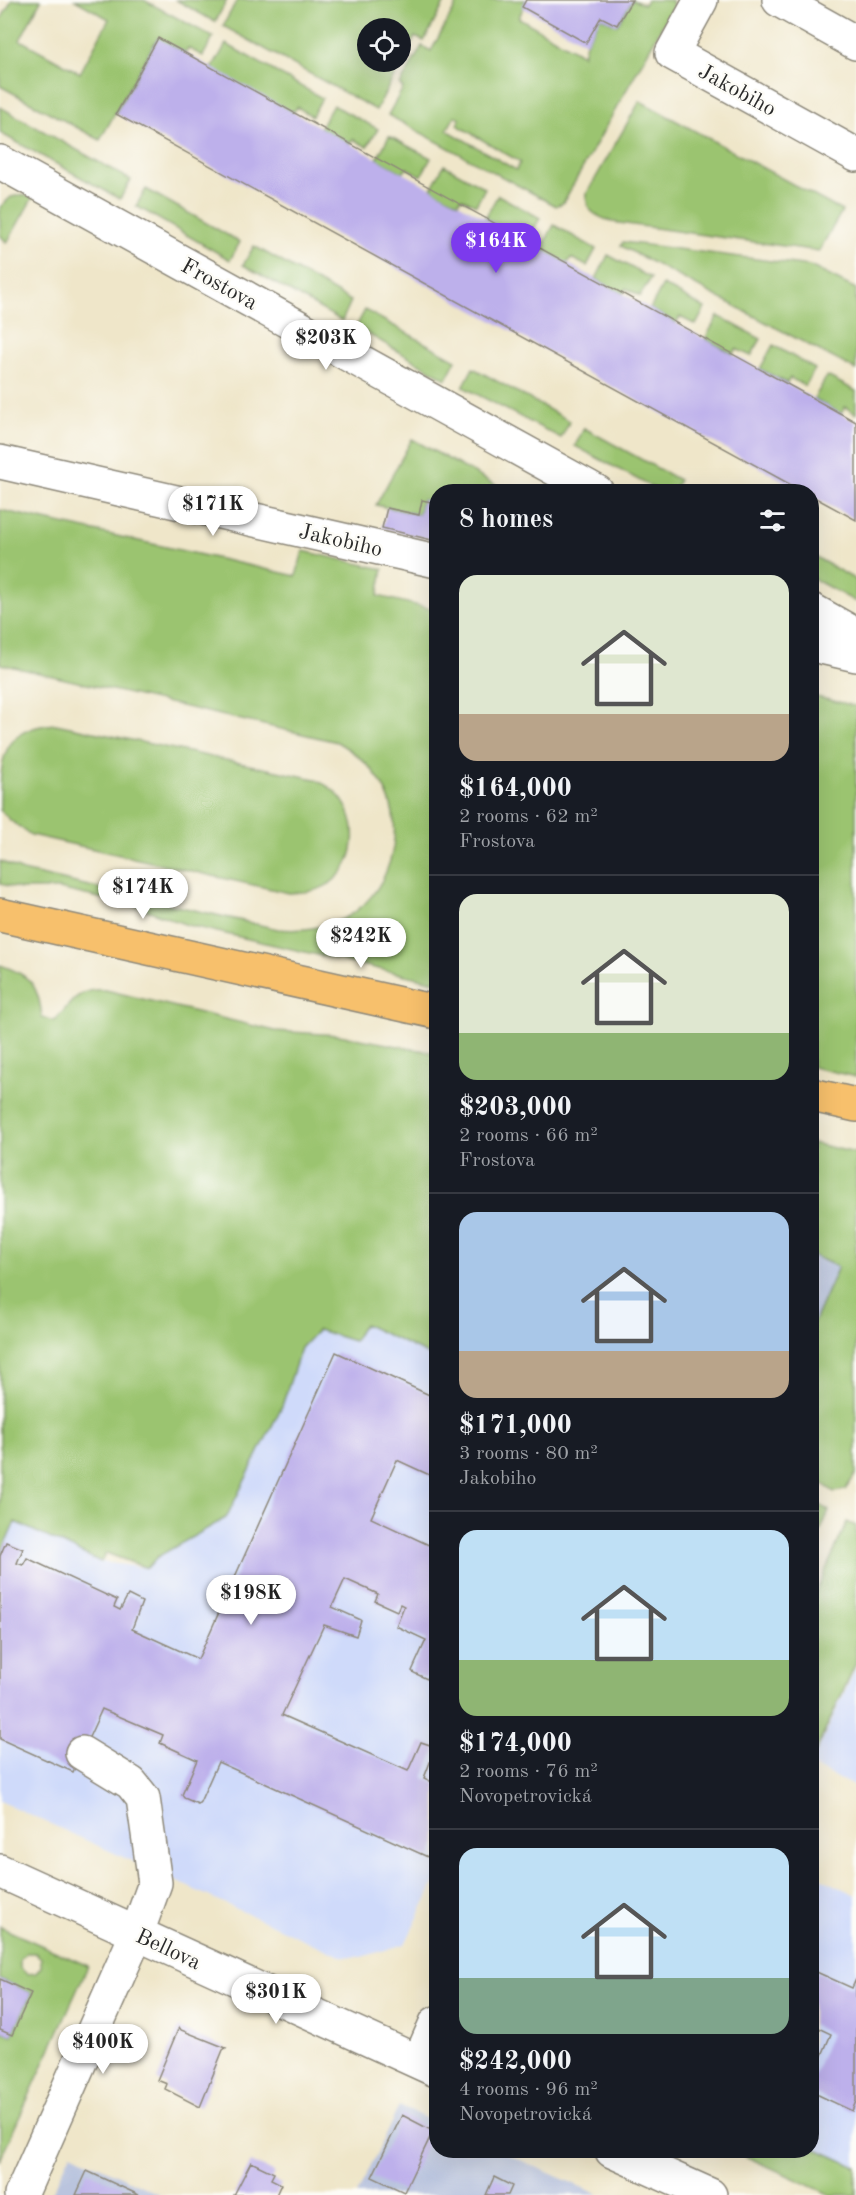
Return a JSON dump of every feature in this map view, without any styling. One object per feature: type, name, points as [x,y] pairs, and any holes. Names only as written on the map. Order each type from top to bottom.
[{"type":"main road","points":[[0,915],[429,1010]]},
{"type":"main road","points":[[819,1097],[856,1105]]},
{"type":"street","name":"Jakobiho","points":[[701,0],[672,53],[856,154]]},
{"type":"street","points":[[779,0],[856,43]]},
{"type":"street","name":"Frostova","points":[[0,162],[583,484]]},
{"type":"street","name":"Jakobiho","points":[[0,462],[429,559]]},
{"type":"street","points":[[819,614],[856,635]]},
{"type":"street","points":[[819,647],[856,656]]},
{"type":"street","points":[[21,2195],[138,1933],[155,1883],[143,1798],[132,1783],[82,1753]]},
{"type":"street","name":"Bellova","points":[[0,1871],[428,2066]]},
{"type":"street","points":[[628,2158],[710,2195]]},
{"type":"shaded area","points":[[819,1258],[838,1267],[819,1310]]},
{"type":"shaded area","points":[[364,1324],[429,1355],[429,1894],[405,1944],[362,1957],[340,1956],[0,1801],[0,1553],[15,1522],[101,1562],[147,1568],[282,1406],[301,1348],[318,1330],[354,1341]]},
{"type":"shaded area","points":[[856,1667],[856,1787],[819,1769],[819,1748]]},
{"type":"shaded area","points":[[819,1877],[856,1895],[856,2167],[819,2150]]},
{"type":"shaded area","points":[[399,2106],[429,2120],[429,2158],[516,2158],[599,2195],[357,2195]]},
{"type":"shaded area","points":[[71,2153],[161,2195],[51,2195]]},
{"type":"green space","points":[[12,0],[41,0],[20,40],[80,73],[109,19],[75,0],[144,0],[213,37],[203,56],[188,48],[185,53],[157,39],[100,140],[0,86],[0,21]]},
{"type":"green space","points":[[176,0],[227,0],[215,22]]},
{"type":"green space","points":[[237,0],[446,0],[424,41],[415,37],[411,44],[411,18],[357,18],[357,72],[396,72],[376,110],[223,26]]},
{"type":"green space","points":[[459,0],[526,0],[519,18],[583,55],[586,43],[601,17],[617,25],[632,0],[644,4],[647,0],[672,0],[673,7],[563,203],[556,206],[388,115],[403,88],[400,85],[407,72],[411,72],[411,66],[422,46],[431,51]],"holes":[[[455,116],[460,119],[457,125],[520,162],[516,170],[447,130]]]},
{"type":"green space","points":[[226,44],[322,98],[312,116],[297,107],[293,113],[212,69]]},
{"type":"green space","points":[[640,101],[842,211],[819,251],[612,222],[592,212],[587,204],[587,193]]},
{"type":"green space","points":[[333,105],[378,129],[367,147],[353,139],[349,144],[320,128]]},
{"type":"green space","points":[[0,107],[131,180],[120,199],[0,133]]},
{"type":"green space","points":[[389,136],[431,158],[421,176],[407,168],[403,173],[377,159]]},
{"type":"green space","points":[[444,165],[485,188],[476,205],[461,198],[458,203],[431,189]]},
{"type":"green space","points":[[146,189],[240,242],[230,260],[136,206]]},
{"type":"green space","points":[[21,195],[33,197],[7,243],[0,235],[0,207],[11,197]]},
{"type":"green space","points":[[498,195],[540,218],[531,235],[515,227],[512,233],[485,218]]},
{"type":"green space","points":[[554,225],[596,249],[587,266],[571,258],[567,264],[541,249]]},
{"type":"green space","points":[[623,242],[810,266],[856,289],[856,370],[621,246]]},
{"type":"green space","points":[[254,246],[351,301],[342,321],[243,265]]},
{"type":"green space","points":[[608,255],[651,278],[640,296],[626,288],[623,294],[596,279]]},
{"type":"green space","points":[[663,285],[705,308],[696,325],[680,317],[676,323],[650,309]]},
{"type":"green space","points":[[365,310],[456,360],[446,379],[356,327]]},
{"type":"green space","points":[[718,316],[761,339],[751,356],[736,349],[733,354],[705,339]]},
{"type":"green space","points":[[773,345],[815,369],[805,386],[790,378],[787,383],[760,369]]},
{"type":"green space","points":[[473,368],[570,421],[561,438],[463,387]]},
{"type":"green space","points":[[827,376],[856,391],[856,414],[845,407],[841,414],[814,399]]},
{"type":"green space","points":[[584,428],[679,480],[677,484],[646,484],[575,446]]},
{"type":"green space","points":[[412,439],[494,484],[429,484],[429,502],[422,500],[419,515],[376,505]]},
{"type":"green space","points":[[0,510],[296,576],[303,551],[383,569],[378,596],[429,608],[429,980],[187,925],[139,907],[59,889],[21,889],[0,884],[0,861],[23,871],[278,929],[311,929],[341,920],[358,910],[371,896],[390,862],[394,842],[394,823],[391,804],[379,779],[363,761],[337,742],[0,664]]},
{"type":"green space","points":[[819,559],[856,580],[856,602],[819,582]]},
{"type":"green space","points":[[819,698],[856,706],[856,1077],[819,1069]]},
{"type":"green space","points":[[56,724],[315,779],[334,791],[349,812],[353,837],[348,861],[342,872],[328,885],[312,891],[289,893],[31,835],[0,810],[3,762],[14,740],[24,732]]},
{"type":"green space","points":[[0,965],[19,973],[32,983],[39,998],[42,1018],[55,1021],[76,997],[89,991],[106,990],[275,1031],[339,1035],[429,1052],[429,1355],[364,1324],[354,1341],[318,1330],[301,1348],[282,1406],[226,1518],[157,1557],[147,1568],[106,1553],[101,1562],[15,1522],[0,1556]]},
{"type":"green space","points":[[819,1145],[856,1153],[856,1474],[845,1490],[834,1492],[819,1481],[819,1310],[838,1267],[819,1258]]},
{"type":"green space","points":[[819,1504],[829,1511],[819,1534]]},
{"type":"green space","points":[[847,1522],[856,1526],[856,1663],[819,1745],[819,1585]]},
{"type":"green space","points":[[0,1927],[88,1966],[0,2160],[0,2030],[12,2035],[31,1993],[0,1979]],"holes":[[[26,1953],[35,1953],[41,1958],[41,1967],[36,1973],[27,1974],[20,1968],[20,1959]]]},
{"type":"green space","points":[[819,2150],[856,2167],[856,2195],[831,2195],[749,2158],[819,2158]]},
{"type":"building","points":[[526,0],[632,0],[617,25],[601,17],[586,43],[522,7]]},
{"type":"building","points":[[158,38],[856,422],[856,520],[819,500],[819,484],[789,484],[116,114]]},
{"type":"building","points":[[422,500],[429,502],[429,539],[382,528],[387,508],[419,515]]},
{"type":"building","points":[[336,1352],[429,1395],[429,1475],[397,1460],[371,1518],[429,1545],[429,1675],[427,1679],[412,1671],[426,1640],[396,1626],[404,1606],[400,1604],[397,1611],[375,1601],[378,1594],[345,1579],[332,1607],[361,1620],[356,1636],[324,1625],[282,1715],[408,1771],[421,1742],[429,1745],[429,1765],[424,1778],[429,1780],[429,1858],[218,1762],[200,1802],[198,1804],[184,1798],[182,1795],[197,1760],[160,1743],[163,1735],[102,1709],[73,1772],[0,1739],[0,1556],[6,1542],[23,1549],[17,1563],[23,1565],[27,1558],[117,1600],[114,1607],[120,1610],[128,1595],[142,1602],[132,1629],[198,1659]]},
{"type":"building","points":[[819,1973],[852,1988],[856,1979],[856,2101],[852,2111],[819,2095],[819,2062],[831,2034],[819,2028]]},
{"type":"building","points":[[0,1979],[31,1993],[12,2035],[0,2030]]},
{"type":"building","points":[[179,2027],[181,2030],[226,2048],[223,2050],[200,2107],[165,2089],[167,2084],[157,2080]]},
{"type":"building","points":[[402,2115],[429,2129],[429,2139],[404,2192],[372,2177]]},
{"type":"building","points":[[251,2162],[274,2173],[271,2179],[281,2184],[276,2195],[234,2195]]},
{"type":"building","points":[[87,2171],[139,2195],[76,2195]]},
{"type":"building","points":[[494,2177],[512,2186],[508,2195],[486,2195]]}]
